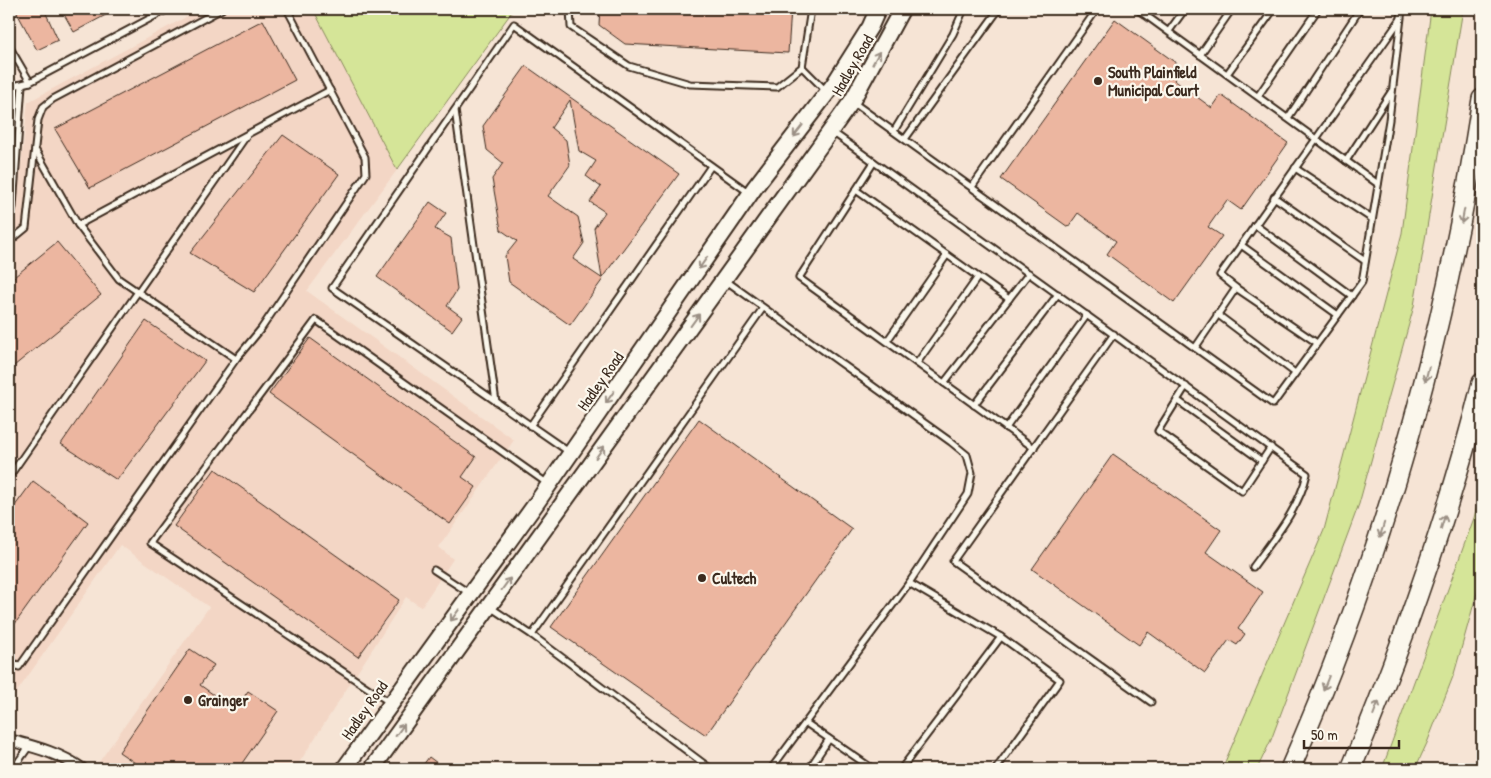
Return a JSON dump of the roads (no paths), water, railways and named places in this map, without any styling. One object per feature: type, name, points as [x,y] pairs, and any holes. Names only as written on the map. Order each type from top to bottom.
[{"type":"highway","points":[[1290,769],[1338,654],[1372,562],[1423,393],[1445,303],[1469,184],[1482,99]]},
{"type":"highway","points":[[1351,769],[1396,658],[1437,540],[1482,383]]},
{"type":"main road","name":"Hadley Road","points":[[344,769],[549,484],[750,194],[831,89],[870,27],[878,9]]},
{"type":"main road","name":"Hadley Road","points":[[372,769],[852,101],[902,9]]},
{"type":"main road","points":[[831,89],[852,101]]},
{"type":"street","points":[[9,740],[30,745],[71,761],[82,769]]},
{"type":"lane","points":[[9,87],[30,82],[168,9]]},
{"type":"lane","points":[[9,242],[26,228],[38,120],[44,106],[53,99],[222,9]]},
{"type":"lane","points":[[9,659],[19,666],[236,359],[261,329],[366,174],[365,158],[287,9]]},
{"type":"lane","points":[[570,9],[571,27],[629,66],[690,84],[777,87],[802,67],[811,9]]},
{"type":"lane","points":[[894,131],[952,34],[964,9]]},
{"type":"lane","points":[[905,139],[999,9]]},
{"type":"lane","points":[[972,187],[1097,9]]},
{"type":"lane","points":[[1168,31],[1185,9]]},
{"type":"lane","points":[[1200,54],[1232,9]]},
{"type":"lane","points":[[1227,74],[1274,9]]},
{"type":"lane","points":[[1258,96],[1318,9]]},
{"type":"lane","points":[[1288,118],[1360,9]]},
{"type":"lane","points":[[852,101],[1273,404],[1362,282],[1392,89],[1402,9]]},
{"type":"lane","points":[[1142,10],[1378,184]]},
{"type":"lane","points":[[1317,343],[1220,275],[1315,138],[1401,19]]},
{"type":"lane","points":[[570,454],[332,288],[514,24],[750,194]]},
{"type":"lane","points":[[9,46],[30,82]]},
{"type":"lane","points":[[802,67],[831,89]]},
{"type":"lane","points":[[9,219],[13,207],[22,85]]},
{"type":"lane","points":[[1346,160],[1392,89]]},
{"type":"lane","points":[[78,225],[330,90]]},
{"type":"lane","points":[[455,110],[496,402]]},
{"type":"lane","points":[[831,130],[1307,474],[1303,490],[1293,510],[1253,567]]},
{"type":"lane","points":[[9,476],[247,135]]},
{"type":"lane","points":[[36,151],[78,225],[119,279],[236,359]]},
{"type":"lane","points":[[874,162],[799,278],[1034,448]]},
{"type":"lane","points":[[530,426],[711,166]]},
{"type":"lane","points":[[1295,168],[1372,219]]},
{"type":"lane","points":[[856,190],[1009,299]]},
{"type":"lane","points":[[1274,197],[1365,262]]},
{"type":"lane","points":[[1254,225],[1352,296]]},
{"type":"lane","points":[[1241,245],[1338,315]]},
{"type":"lane","points":[[887,342],[947,255]]},
{"type":"lane","points":[[944,383],[1029,273]]},
{"type":"lane","points":[[917,363],[978,277]]},
{"type":"lane","points":[[724,280],[967,455],[972,473],[968,494],[909,583],[771,769]]},
{"type":"lane","points":[[1195,348],[1236,288]]},
{"type":"lane","points":[[974,405],[1058,294]]},
{"type":"lane","points":[[532,635],[763,308]]},
{"type":"lane","points":[[1217,314],[1295,373]]},
{"type":"lane","points":[[1006,428],[1087,315]]},
{"type":"lane","points":[[390,704],[150,543],[316,320],[549,484]]},
{"type":"lane","points":[[1114,334],[954,561],[1151,702]]},
{"type":"lane","points":[[1186,386],[1158,431],[1173,442],[1242,491],[1271,447]]},
{"type":"lane","points":[[1177,400],[1262,461]]},
{"type":"lane","points":[[434,570],[470,594]]},
{"type":"lane","points":[[909,583],[1000,637],[1060,680],[996,769]]},
{"type":"lane","points":[[490,607],[532,635],[711,769]]},
{"type":"lane","points":[[902,769],[1000,637]]},
{"type":"lane","points":[[806,722],[873,769]]},
{"type":"lane","points":[[809,769],[829,739]]},
{"type":"lane","points":[[13,769],[30,745]]},
{"type":"place","name":"South Plainfield Municipal Court","points":[[1098,81]]},
{"type":"place","name":"Cultech","points":[[702,578]]},
{"type":"place","name":"Grainger","points":[[188,700]]}]
